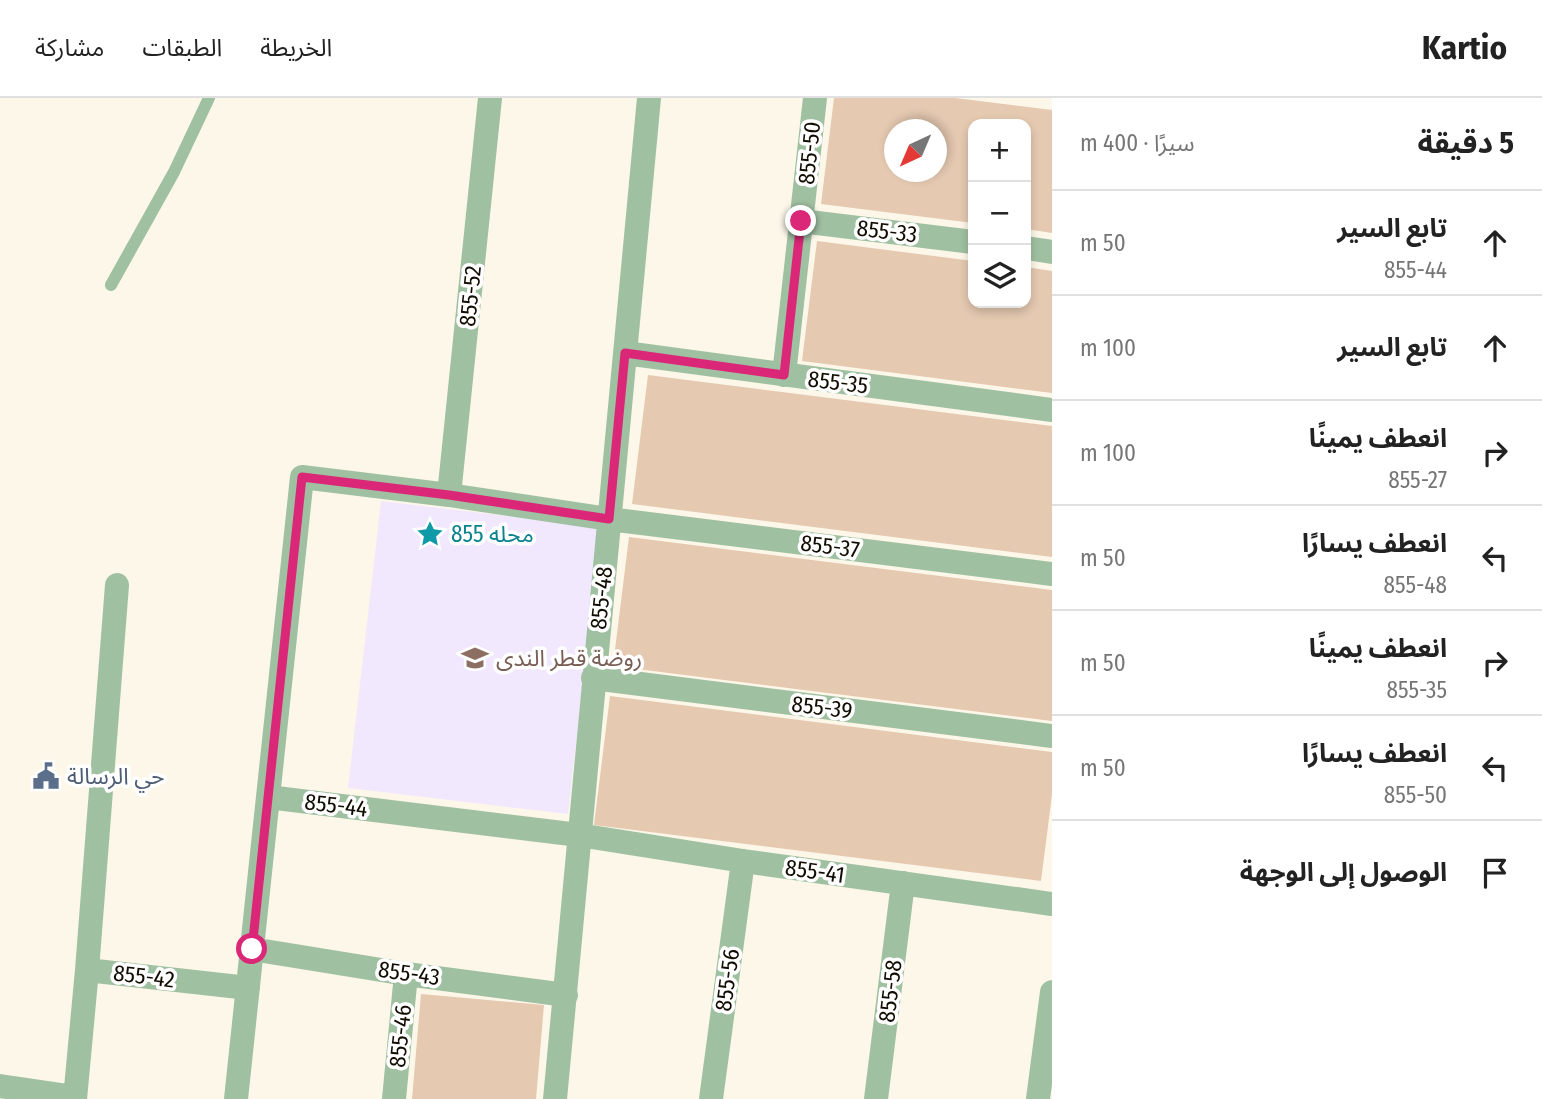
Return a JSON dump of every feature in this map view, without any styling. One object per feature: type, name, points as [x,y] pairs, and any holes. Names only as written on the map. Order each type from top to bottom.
[{"type":"street","name":"855-52","points":[[449,495],[490,98]]},
{"type":"street","name":"855-48","points":[[555,1099],[649,98]]},
{"type":"street","name":"855-50","points":[[784,375],[815,98]]},
{"type":"street","name":"855-33","points":[[801,221],[968,241]]},
{"type":"street","points":[[1031,249],[1052,252]]},
{"type":"street","name":"855-35","points":[[625,353],[1052,410]]},
{"type":"street","name":"855-37","points":[[268,797],[302,477],[609,519],[1052,574]]},
{"type":"street","points":[[86,970],[117,585]]},
{"type":"street","name":"855-39","points":[[593,678],[1052,736]]},
{"type":"street","points":[[236,1099],[268,797]]},
{"type":"street","name":"855-44","points":[[268,797],[579,835]]},
{"type":"street","name":"855-41","points":[[579,835],[1052,904]]},
{"type":"street","name":"855-56","points":[[711,1099],[743,861]]},
{"type":"street","name":"855-58","points":[[876,1099],[903,883]]},
{"type":"street","name":"855-43","points":[[252,949],[406,974],[566,995]]},
{"type":"street","name":"855-42","points":[[75,1098],[86,970],[248,988]]},
{"type":"street","name":"855-46","points":[[394,1099],[406,974]]},
{"type":"street","points":[[1038,1099],[1052,992]]},
{"type":"street","points":[[0,1086],[75,1098]]},
{"type":"lane","points":[[111,285],[174,172],[209,98]]},
{"type":"shaded area","name":"روضة قطر الندى","points":[[381,501],[601,527],[568,814],[348,788]]},
{"type":"building","points":[[834,98],[955,98],[1052,110],[1052,233],[1031,230],[1031,119],[968,119],[968,222],[821,204]]},
{"type":"building","points":[[817,241],[968,260],[968,308],[1031,308],[1031,268],[1052,271],[1052,393],[802,361]]},
{"type":"building","points":[[648,375],[1052,426],[1052,557],[632,504]]},
{"type":"building","points":[[629,537],[1052,590],[1052,721],[613,666]]},
{"type":"building","points":[[610,696],[1052,752],[1052,795],[1041,881],[594,825]]},
{"type":"building","points":[[421,994],[544,1005],[536,1099],[412,1099]]},
{"type":"place","name":"محله 855","points":[[430,534]]},
{"type":"place","name":"روضة قطر الندى","points":[[475,658]]},
{"type":"place","name":"حي الرسالة","points":[[46,776]]},
{"type":"route","points":[[252,949],[302,477],[609,519],[625,353],[784,375],[801,221]]}]
